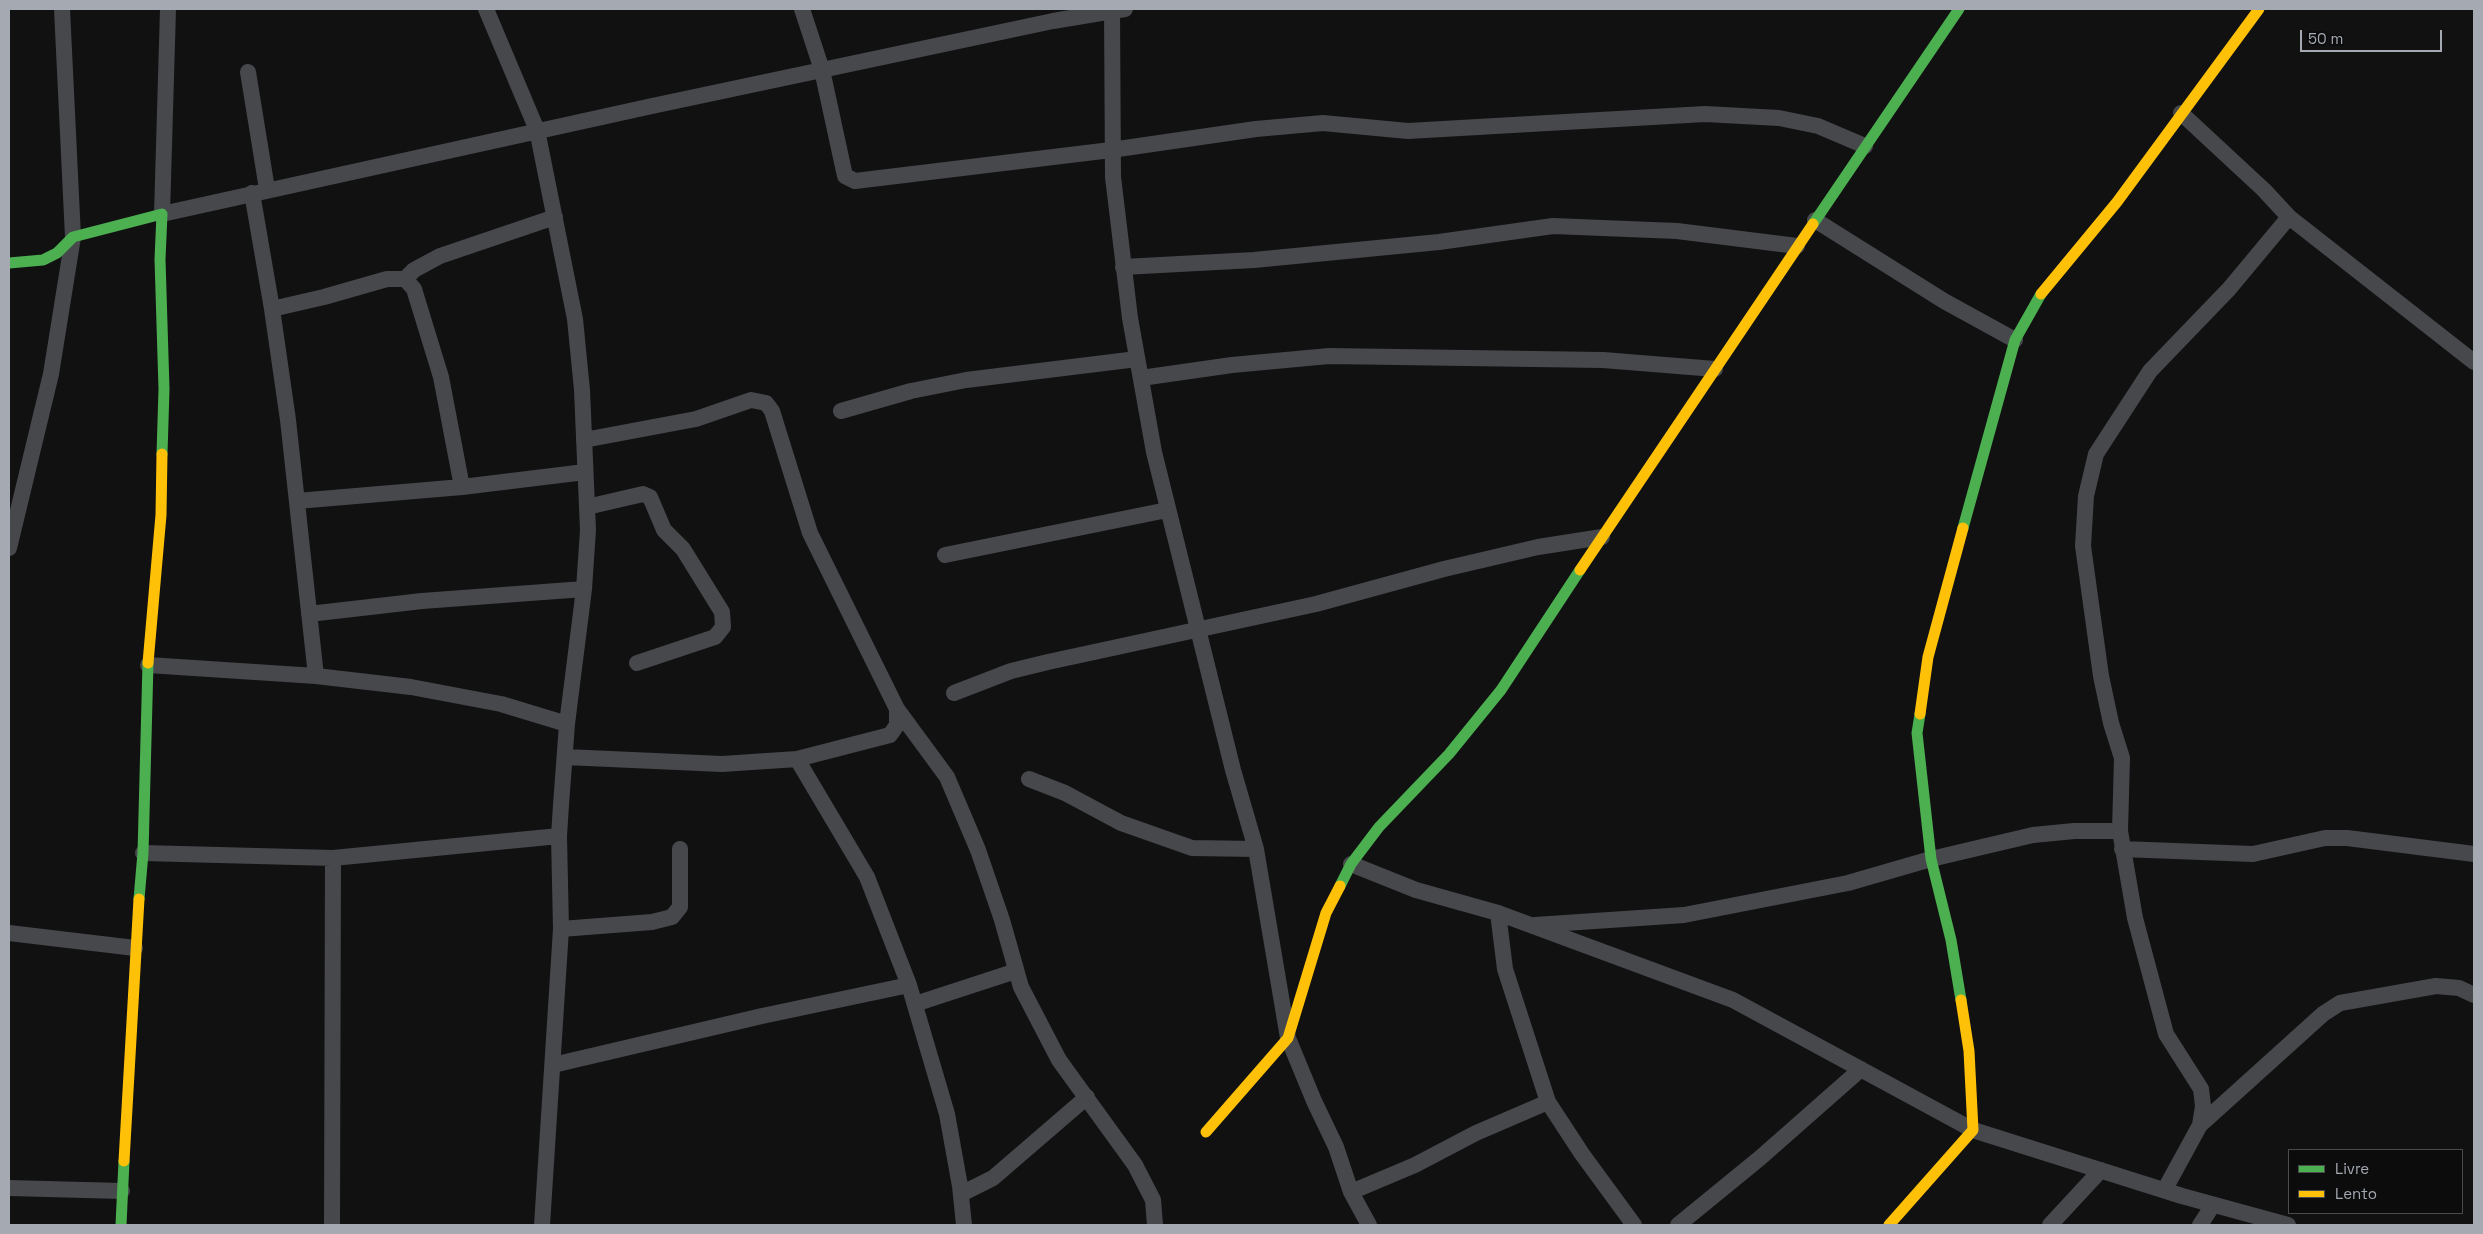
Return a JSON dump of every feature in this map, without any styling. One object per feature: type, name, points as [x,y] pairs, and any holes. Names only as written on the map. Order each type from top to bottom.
[{"type":"street","points":[[9,548],[51,374],[74,237],[62,9]]},
{"type":"street","points":[[121,1225],[135,948],[143,853],[148,665],[161,515],[164,389],[160,259],[168,9]]},
{"type":"street","points":[[486,9],[537,130],[575,319],[584,440],[588,530],[584,589],[567,724],[559,836],[561,929],[542,1225]]},
{"type":"street","points":[[802,9],[822,70],[845,176],[855,181],[1111,150],[1256,129],[1323,123],[1408,131],[1705,114],[1780,118],[1818,126],[1865,146]]},
{"type":"street","points":[[9,262],[42,260],[57,253],[74,237],[260,191],[537,130],[1116,9],[1111,150],[1123,267],[1154,452],[1233,770],[1256,849],[1288,1038],[1314,1101],[1336,1147],[1351,1192],[1369,1225]]},
{"type":"street","points":[[1206,1132],[1288,1038],[1326,913],[1351,864],[1379,827],[1449,754],[1501,690],[1815,220],[1959,9]]},
{"type":"street","points":[[1889,1225],[1972,1130],[1969,1051],[1951,940],[1931,859],[1917,733],[1928,657],[2015,340],[2042,292],[2117,202],[2258,9]]},
{"type":"street","points":[[248,72],[272,309],[297,501],[316,676]]},
{"type":"street","points":[[2181,113],[2264,190],[2289,217],[2474,362]]},
{"type":"street","points":[[272,309],[324,297],[387,279],[405,279],[414,270],[440,256],[555,217]]},
{"type":"street","points":[[2200,1125],[2203,1106],[2201,1089],[2166,1034],[2135,918],[2122,849],[2120,831],[2122,758],[2111,723],[2101,676],[2083,546],[2086,496],[2096,454],[2150,371],[2229,290],[2289,217]]},
{"type":"street","points":[[1815,220],[1944,300],[2015,340]]},
{"type":"street","points":[[1123,267],[1254,260],[1440,242],[1553,226],[1677,231],[1798,246]]},
{"type":"street","points":[[405,279],[414,289],[440,377],[462,487]]},
{"type":"street","points":[[1141,378],[1232,365],[1329,356],[1603,360],[1715,369]]},
{"type":"street","points":[[841,411],[911,391],[966,380],[1137,359]]},
{"type":"street","points":[[584,440],[696,419],[750,400],[766,403],[772,411],[810,534],[897,709],[947,777],[978,850],[1002,920],[1021,987],[1059,1060],[1135,1165],[1152,1200],[1154,1225]]},
{"type":"street","points":[[297,501],[462,487],[584,472]]},
{"type":"street","points":[[587,507],[643,494],[650,497],[664,530],[683,549],[722,612],[723,627],[716,637],[637,663]]},
{"type":"street","points":[[945,555],[1167,510]]},
{"type":"street","points":[[954,693],[1011,671],[1199,628],[1316,604],[1444,569],[1538,547],[1602,537]]},
{"type":"street","points":[[309,614],[422,601],[584,589]]},
{"type":"street","points":[[148,665],[316,676],[411,687],[492,702],[567,724]]},
{"type":"street","points":[[565,757],[722,764],[797,759],[890,735],[897,725],[897,709]]},
{"type":"street","points":[[797,759],[867,877],[910,985],[947,1114],[961,1194],[964,1225]]},
{"type":"street","points":[[1029,779],[1065,793],[1121,823],[1192,848],[1256,849]]},
{"type":"street","points":[[1527,925],[1684,915],[1848,884],[1931,859],[2033,835],[2074,831],[2120,831]]},
{"type":"street","points":[[143,853],[333,858],[559,836]]},
{"type":"street","points":[[2122,849],[2253,854],[2325,838],[2347,838],[2474,854]]},
{"type":"street","points":[[561,929],[652,922],[672,917],[680,907],[680,849]]},
{"type":"street","points":[[332,1225],[333,858]]},
{"type":"street","points":[[1351,864],[1416,890],[1498,912],[1527,925],[1733,1000],[1972,1130],[2288,1225]]},
{"type":"street","points":[[1498,912],[1505,969],[1548,1102],[1582,1154],[1634,1225]]},
{"type":"street","points":[[9,933],[135,948]]},
{"type":"street","points":[[915,1004],[1016,971]]},
{"type":"street","points":[[553,1065],[762,1016],[910,985]]},
{"type":"street","points":[[2165,1189],[2200,1125],[2323,1014],[2340,1003],[2436,986],[2459,988],[2474,995]]},
{"type":"street","points":[[1678,1225],[1760,1158],[1861,1069]]},
{"type":"street","points":[[961,1194],[993,1178],[1087,1097]]},
{"type":"street","points":[[1351,1192],[1548,1102]]},
{"type":"street","points":[[2050,1225],[2101,1170]]},
{"type":"street","points":[[9,1188],[122,1191]]},
{"type":"street","points":[[2200,1225],[2213,1204]]},
{"type":"traffic: fast","points":[[1813,224],[1959,9]]},
{"type":"traffic: fast","points":[[9,263],[43,260],[57,253],[73,237],[162,214],[160,259],[164,389],[162,454]]},
{"type":"traffic: fast","points":[[1963,528],[2015,340],[2041,294]]},
{"type":"traffic: fast","points":[[1340,886],[1351,864],[1379,827],[1449,754],[1501,690],[1580,570]]},
{"type":"traffic: fast","points":[[139,899],[143,853],[148,663]]},
{"type":"traffic: fast","points":[[1920,714],[1917,733],[1931,859],[1951,940],[1961,1000]]},
{"type":"traffic: fast","points":[[121,1225],[124,1161]]},
{"type":"traffic: slow","points":[[2041,294],[2117,202],[2259,9]]},
{"type":"traffic: slow","points":[[1580,570],[1813,224]]},
{"type":"traffic: slow","points":[[148,663],[161,515],[162,454]]},
{"type":"traffic: slow","points":[[1920,714],[1928,657],[1963,528]]},
{"type":"traffic: slow","points":[[1206,1132],[1288,1038],[1326,913],[1340,886]]},
{"type":"traffic: slow","points":[[124,1161],[139,899]]},
{"type":"traffic: slow","points":[[1889,1225],[1973,1130],[1969,1051],[1961,1000]]}]
